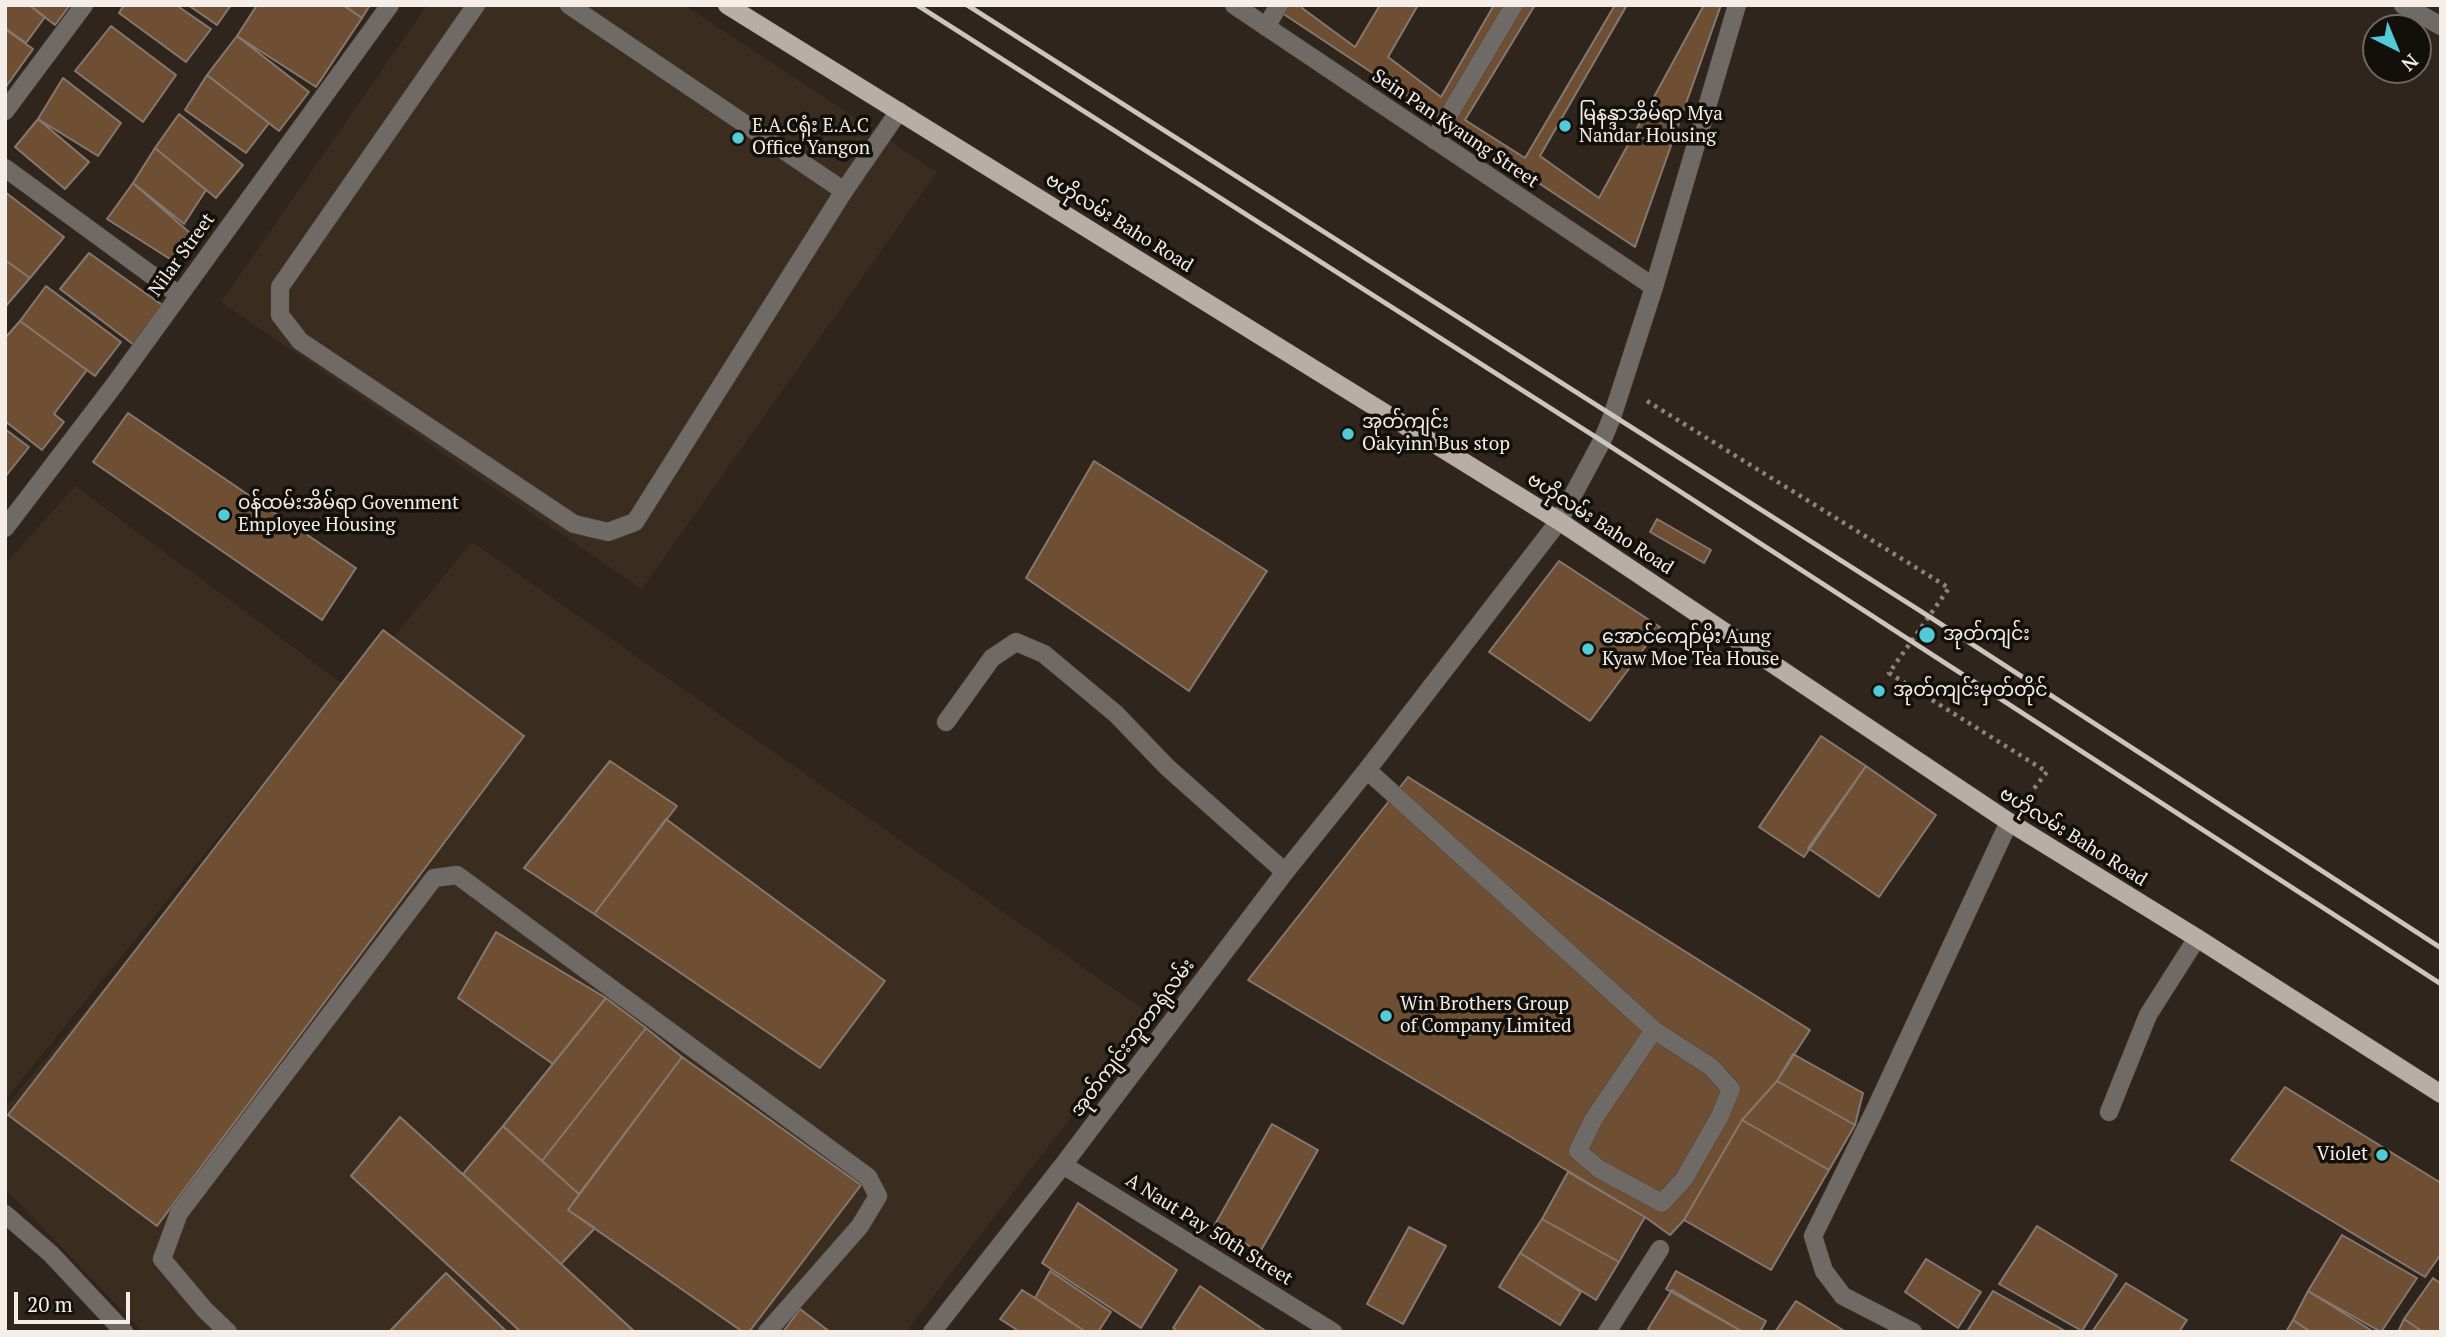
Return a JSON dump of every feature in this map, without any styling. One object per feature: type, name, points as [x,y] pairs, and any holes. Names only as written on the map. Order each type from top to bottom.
[{"type":"main road","name":"ဗဟိုလမ်း Baho Road","points":[[727,5],[1559,521],[2008,822],[2197,938],[2441,1094]]},
{"type":"street","points":[[5,111],[84,5]]},
{"type":"street","name":"Nilar Street","points":[[5,528],[390,5]]},
{"type":"street","points":[[476,5],[280,287],[280,315],[300,341],[574,524],[608,532],[635,522],[844,191],[899,111]]},
{"type":"street","points":[[569,5],[844,191]]},
{"type":"street","name":"Sein Pan Kyaung Street","points":[[1234,5],[1654,287]]},
{"type":"street","points":[[1266,27],[1279,5]]},
{"type":"street","points":[[1434,140],[1514,5]]},
{"type":"street","name":"အုတ်ကျင်းဘူတာရုံလမ်း","points":[[932,1332],[1559,521],[1602,442],[1622,386],[1737,5]]},
{"type":"street","points":[[2403,5],[2441,26]]},
{"type":"street","points":[[5,168],[179,295]]},
{"type":"street","points":[[946,722],[992,658],[1016,642],[1044,654],[1116,715],[1167,767],[1285,872]]},
{"type":"street","points":[[1367,770],[1654,1030],[1711,1067],[1731,1090],[1720,1116],[1684,1180],[1662,1203],[1599,1169],[1578,1151],[1593,1120],[1654,1030]]},
{"type":"street","points":[[1913,1332],[1843,1296],[1824,1271],[1813,1236],[1874,1112],[2008,822]]},
{"type":"street","points":[[228,1332],[205,1310],[162,1259],[179,1213],[434,878],[457,875],[868,1177],[878,1196],[860,1226],[767,1332]]},
{"type":"street","points":[[2109,1112],[2148,1015],[2197,938]]},
{"type":"street","name":"A Naut Pay 50th Street","points":[[1063,1165],[1312,1326],[1333,1332]]},
{"type":"street","points":[[5,1214],[51,1254],[124,1332]]},
{"type":"street","points":[[1607,1332],[1660,1249]]},
{"type":"path","points":[[1622,386],[1949,588],[1889,673],[2047,772],[2008,822]]},
{"type":"shaded area","points":[[427,5],[684,5],[937,172],[642,589],[221,302]]},
{"type":"shaded area","points":[[75,486],[343,684],[5,1100],[5,564]]},
{"type":"shaded area","points":[[472,542],[1150,1014],[906,1332],[143,1332],[5,1189],[5,1108]]},
{"type":"building","points":[[5,5],[29,5],[45,17],[26,43],[5,28]]},
{"type":"building","points":[[29,5],[70,5],[55,25]]},
{"type":"building","points":[[124,5],[176,5],[211,29],[186,62],[119,13]]},
{"type":"building","points":[[188,5],[231,5],[217,25]]},
{"type":"building","points":[[257,5],[343,5],[362,18],[316,87],[237,36]]},
{"type":"building","points":[[343,5],[370,5],[362,18]]},
{"type":"building","name":"မြနန္ဒာအိမ်ရာ Mya Nandar Housing","points":[[1270,5],[1721,5],[1635,247]]},
{"type":"building","points":[[1303,5],[1380,5],[1355,47],[1302,8]]},
{"type":"building","points":[[1418,5],[1494,5],[1441,97],[1388,57]]},
{"type":"building","points":[[1535,5],[1615,5],[1525,158],[1465,120]]},
{"type":"building","points":[[1627,5],[1704,5],[1599,198],[1540,156]]},
{"type":"building","points":[[111,26],[176,75],[143,122],[75,71]]},
{"type":"building","points":[[5,29],[33,49],[5,88]]},
{"type":"building","points":[[237,36],[309,92],[279,131],[207,75]]},
{"type":"building","points":[[207,75],[269,123],[246,153],[185,110]]},
{"type":"building","points":[[63,78],[121,123],[98,156],[38,119]]},
{"type":"building","points":[[179,114],[243,165],[216,198],[155,148]]},
{"type":"building","points":[[38,119],[89,162],[65,189],[15,147]]},
{"type":"building","points":[[155,148],[206,190],[184,224],[133,183]]},
{"type":"building","points":[[133,183],[190,233],[170,259],[107,219]]},
{"type":"building","points":[[5,192],[64,237],[30,278],[5,260]]},
{"type":"building","points":[[89,253],[165,307],[134,345],[60,289]]},
{"type":"building","points":[[5,260],[30,278],[5,307]]},
{"type":"building","points":[[46,286],[121,342],[95,376],[20,321]]},
{"type":"building","points":[[20,321],[87,370],[54,414],[64,422],[42,450],[5,421],[5,338]]},
{"type":"building","name":"၀န်ထမ်းအိမ်ရာ Govenment Employee Housing","points":[[128,413],[356,568],[322,620],[93,462]]},
{"type":"building","points":[[5,429],[29,447],[5,477]]},
{"type":"building","points":[[1094,461],[1267,571],[1189,691],[1026,578]]},
{"type":"building","points":[[1657,519],[1711,550],[1704,563],[1650,532]]},
{"type":"building","points":[[1559,561],[1660,627],[1590,721],[1489,652]]},
{"type":"building","points":[[383,630],[524,736],[157,1226],[8,1115]]},
{"type":"building","points":[[1821,736],[1866,766],[1804,857],[1759,827]]},
{"type":"building","points":[[610,761],[677,806],[594,914],[524,868]]},
{"type":"building","points":[[1866,766],[1936,815],[1879,897],[1808,848]]},
{"type":"building","points":[[1408,777],[1810,1030],[1777,1081],[1742,1120],[1684,1220],[1670,1235],[1645,1217],[1248,980]]},
{"type":"building","points":[[666,819],[885,981],[820,1068],[594,914]]},
{"type":"building","points":[[496,932],[606,998],[553,1064],[458,998]]},
{"type":"building","points":[[606,998],[646,1028],[542,1161],[503,1126]]},
{"type":"building","points":[[646,1028],[682,1057],[579,1194],[542,1161]]},
{"type":"building","points":[[1793,1054],[1863,1093],[1855,1125],[1777,1081]]},
{"type":"building","points":[[682,1057],[861,1185],[749,1332],[743,1332],[568,1210]]},
{"type":"building","points":[[1777,1081],[1855,1125],[1829,1170],[1742,1120]]},
{"type":"building","points":[[2285,1087],[2441,1183],[2441,1254],[2425,1277],[2231,1160]]},
{"type":"building","points":[[400,1117],[635,1332],[521,1332],[351,1176]]},
{"type":"building","points":[[1742,1120],[1829,1170],[1771,1270],[1684,1220]]},
{"type":"building","points":[[1272,1124],[1318,1150],[1260,1252],[1214,1226]]},
{"type":"building","points":[[503,1126],[579,1194],[568,1210],[595,1228],[561,1264],[463,1174]]},
{"type":"building","points":[[1568,1172],[1645,1217],[1619,1262],[1542,1219]]},
{"type":"building","points":[[1078,1203],[1177,1270],[1141,1328],[1042,1263]]},
{"type":"building","points":[[1542,1219],[1619,1262],[1596,1300],[1520,1253]]},
{"type":"building","points":[[2037,1226],[2117,1275],[2082,1331],[1999,1284]]},
{"type":"building","points":[[1409,1227],[1446,1246],[1403,1324],[1367,1304]]},
{"type":"building","points":[[2342,1235],[2417,1278],[2381,1332],[2308,1291]]},
{"type":"building","points":[[1520,1253],[1581,1292],[1560,1325],[1499,1287]]},
{"type":"building","points":[[1926,1259],[1981,1292],[1958,1328],[1905,1292]]},
{"type":"building","points":[[1050,1271],[1111,1312],[1098,1332],[1086,1332],[1035,1298]]},
{"type":"building","points":[[1676,1271],[1766,1321],[1760,1332],[1743,1332],[1666,1289]]},
{"type":"building","points":[[446,1273],[507,1332],[389,1332]]},
{"type":"building","points":[[2433,1278],[2441,1284],[2441,1332],[2423,1332],[2404,1319]]},
{"type":"building","points":[[2126,1283],[2187,1320],[2179,1332],[2092,1332]]},
{"type":"building","points":[[1200,1286],[1267,1332],[1179,1332],[1173,1328]]},
{"type":"building","points":[[1022,1290],[1086,1332],[1020,1332],[1000,1319]]},
{"type":"building","points":[[1672,1290],[1743,1332],[1653,1332],[1648,1329]]},
{"type":"building","points":[[1993,1291],[2067,1332],[1970,1332],[1968,1330]]},
{"type":"building","points":[[2308,1291],[2374,1332],[2311,1332],[2293,1320]]},
{"type":"building","points":[[1796,1301],[1846,1332],[1775,1332]]},
{"type":"building","points":[[800,1309],[830,1332],[783,1332]]},
{"type":"building","points":[[2404,1319],[2423,1332],[2398,1332]]},
{"type":"building","points":[[2293,1320],[2311,1332],[2286,1332]]},
{"type":"railway","points":[[917,5],[1602,441],[2441,984]]},
{"type":"railway","points":[[967,5],[1933,619],[2441,948]]},
{"type":"place","name":"မြနန္ဒာအိမ်ရာ Mya Nandar Housing","points":[[1565,126]]},
{"type":"place","name":"E.A.Cရုံး E.A.C Office Yangon","points":[[738,138]]},
{"type":"place","name":"အုတ်ကျင်း Oakyinn Bus stop","points":[[1348,434]]},
{"type":"place","name":"၀န်ထမ်းအိမ်ရာ Govenment Employee Housing","points":[[224,515]]},
{"type":"place","name":"အုတ်ကျင်း","points":[[1927,635]]},
{"type":"place","name":"အောင်ကျော်မိုး Aung Kyaw Moe Tea House","points":[[1588,649]]},
{"type":"place","name":"အုတ်ကျင်းမှတ်တိုင်","points":[[1879,691]]},
{"type":"place","name":"Win Brothers Group of Company Limited","points":[[1386,1016]]},
{"type":"place","name":"Violet","points":[[2382,1155]]}]
